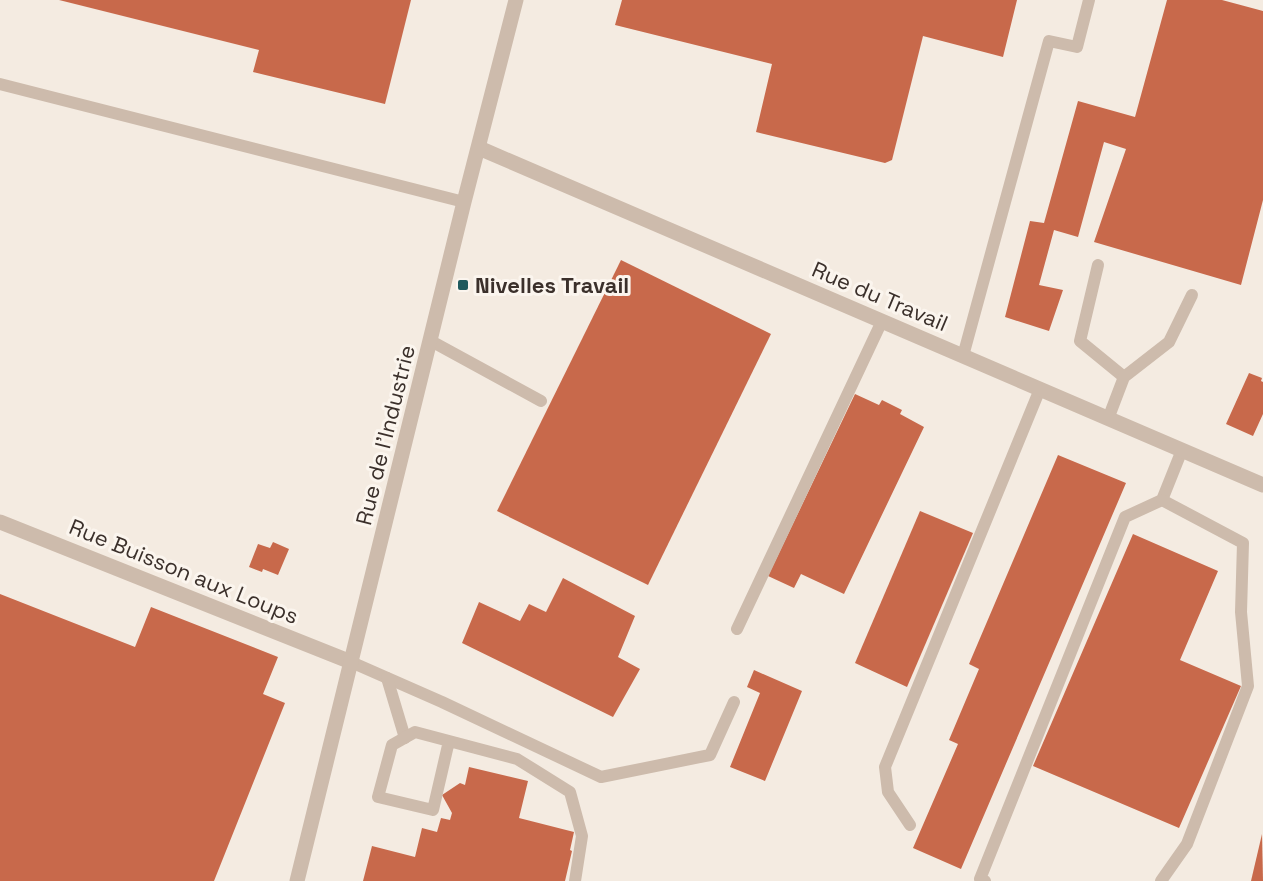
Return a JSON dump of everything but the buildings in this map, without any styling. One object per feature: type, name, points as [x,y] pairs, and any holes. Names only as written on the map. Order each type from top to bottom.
[{"type":"street","name":"Rue de l'Industrie","points":[[297,881],[516,0]]},
{"type":"street","name":"Rue du Travail","points":[[479,148],[1263,485]]},
{"type":"street","name":"Rue Buisson aux Loups","points":[[0,522],[351,662]]},
{"type":"lane","points":[[963,356],[1049,41],[1077,47],[1089,0]]},
{"type":"lane","points":[[0,84],[464,202]]},
{"type":"lane","points":[[1098,265],[1080,341],[1124,377]]},
{"type":"lane","points":[[1108,419],[1124,377],[1169,342],[1192,296]]},
{"type":"lane","points":[[737,628],[882,321]]},
{"type":"lane","points":[[431,340],[541,401]]},
{"type":"lane","points":[[910,825],[888,792],[885,766],[1040,390]]},
{"type":"lane","points":[[985,881],[980,879],[1125,517],[1162,500],[1182,450]]},
{"type":"lane","points":[[1161,881],[1187,844],[1248,686],[1241,612],[1243,543],[1162,500]]},
{"type":"lane","points":[[351,662],[601,777],[710,754],[734,702]]},
{"type":"lane","points":[[387,678],[405,738]]},
{"type":"lane","points":[[449,741],[433,810],[378,798],[392,745],[415,732],[449,741],[517,759],[570,792],[582,836],[574,881]]},
{"type":"place","name":"Nivelles Travail","points":[[463,285]]}]
